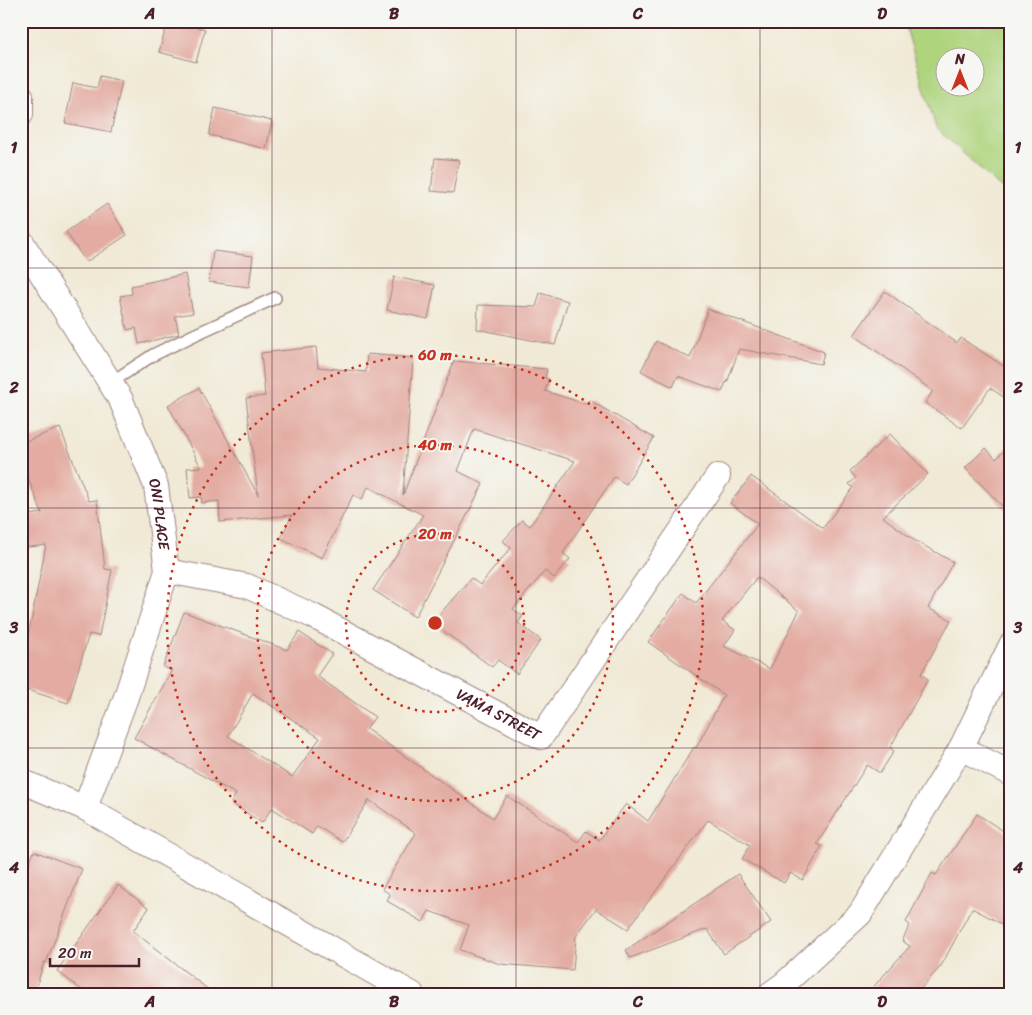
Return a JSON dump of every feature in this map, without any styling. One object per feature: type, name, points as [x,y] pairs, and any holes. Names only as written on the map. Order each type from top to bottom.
[{"type":"street","points":[[21,96],[21,114]]},
{"type":"street","name":"ONI PLACE","points":[[21,241],[121,400],[156,486],[167,571],[126,697],[86,808]]},
{"type":"street","name":"VAMA STREET","points":[[167,571],[247,586],[313,616],[541,737],[718,476]]},
{"type":"street","points":[[770,994],[784,984],[860,914],[962,748],[1011,645]]},
{"type":"street","points":[[962,748],[1011,774]]},
{"type":"street","points":[[21,781],[86,808],[412,994]]},
{"type":"lane","points":[[110,382],[162,351],[275,298]]},
{"type":"green space","points":[[904,21],[1011,21],[1011,194],[1002,189],[936,128]]},
{"type":"building","points":[[168,21],[205,29],[196,62],[159,52]]},
{"type":"building","points":[[100,76],[122,81],[111,132],[65,123],[73,83],[97,88]]},
{"type":"building","points":[[215,108],[272,121],[266,149],[209,135]]},
{"type":"building","points":[[435,158],[459,160],[453,193],[431,191]]},
{"type":"building","points":[[107,204],[127,235],[86,262],[66,232]]},
{"type":"building","points":[[213,251],[253,256],[249,287],[209,282]]},
{"type":"building","points":[[185,274],[193,313],[175,316],[179,334],[139,344],[136,328],[127,330],[120,296],[132,294],[131,286]]},
{"type":"building","points":[[394,277],[435,285],[428,319],[387,310]]},
{"type":"building","points":[[885,291],[957,343],[961,338],[1011,371],[1011,402],[990,388],[962,428],[925,403],[933,391],[854,335]]},
{"type":"building","points":[[540,293],[568,301],[555,345],[477,329],[478,305],[536,307]]},
{"type":"building","points":[[708,309],[824,352],[821,364],[739,349],[722,392],[678,376],[673,387],[641,371],[656,341],[690,358]]},
{"type":"building","points":[[316,347],[318,367],[366,372],[367,354],[413,358],[403,495],[454,361],[547,369],[545,378],[549,379],[545,391],[586,404],[589,400],[654,438],[626,484],[614,477],[563,553],[570,559],[554,578],[545,571],[513,609],[523,616],[518,623],[541,640],[517,674],[498,660],[492,667],[432,623],[471,578],[480,585],[511,548],[503,541],[522,520],[530,526],[575,461],[474,429],[458,471],[483,484],[415,617],[373,590],[423,515],[368,487],[362,499],[353,495],[322,558],[281,538],[292,515],[220,522],[219,501],[202,503],[201,497],[190,498],[187,468],[201,467],[168,405],[199,388],[258,495],[246,398],[265,396],[261,353]]},
{"type":"building","points":[[60,428],[89,501],[97,500],[105,569],[112,570],[99,636],[89,634],[68,703],[21,688],[21,635],[28,637],[46,545],[21,548],[21,516],[42,513],[21,461],[21,443]]},
{"type":"building","points":[[890,434],[928,474],[883,517],[914,540],[953,562],[928,608],[951,620],[921,674],[928,679],[890,748],[894,751],[880,773],[867,765],[817,844],[822,846],[803,880],[790,873],[784,883],[742,859],[750,845],[708,820],[628,929],[596,909],[576,936],[573,970],[500,964],[460,950],[469,925],[429,911],[423,922],[387,901],[390,894],[382,889],[416,833],[369,800],[342,842],[317,826],[312,834],[272,808],[262,823],[231,803],[236,794],[134,738],[172,670],[163,667],[184,612],[287,650],[299,632],[332,654],[317,676],[375,717],[366,729],[493,818],[507,796],[578,842],[586,831],[599,840],[626,804],[648,821],[694,747],[696,748],[724,695],[648,642],[683,593],[696,603],[758,524],[730,503],[751,476],[823,528],[853,488],[849,484],[856,478],[850,471]],"holes":[[[757,577],[799,611],[770,669],[724,646],[735,630],[722,621]],[[253,693],[320,738],[292,777],[228,736]]]},
{"type":"building","points":[[1011,443],[1011,515],[965,468],[986,448],[996,459]]},
{"type":"building","points":[[977,814],[1011,836],[1011,929],[972,908],[941,966],[916,994],[867,994],[910,946],[902,941],[910,925],[906,922],[932,873],[936,875]]},
{"type":"building","points":[[34,851],[82,869],[46,963],[44,962],[34,994],[21,994],[21,884]]},
{"type":"building","points":[[738,874],[771,922],[724,954],[707,929],[630,958],[626,950]]},
{"type":"building","points":[[118,885],[149,908],[133,931],[214,994],[87,994],[57,971]]}]
